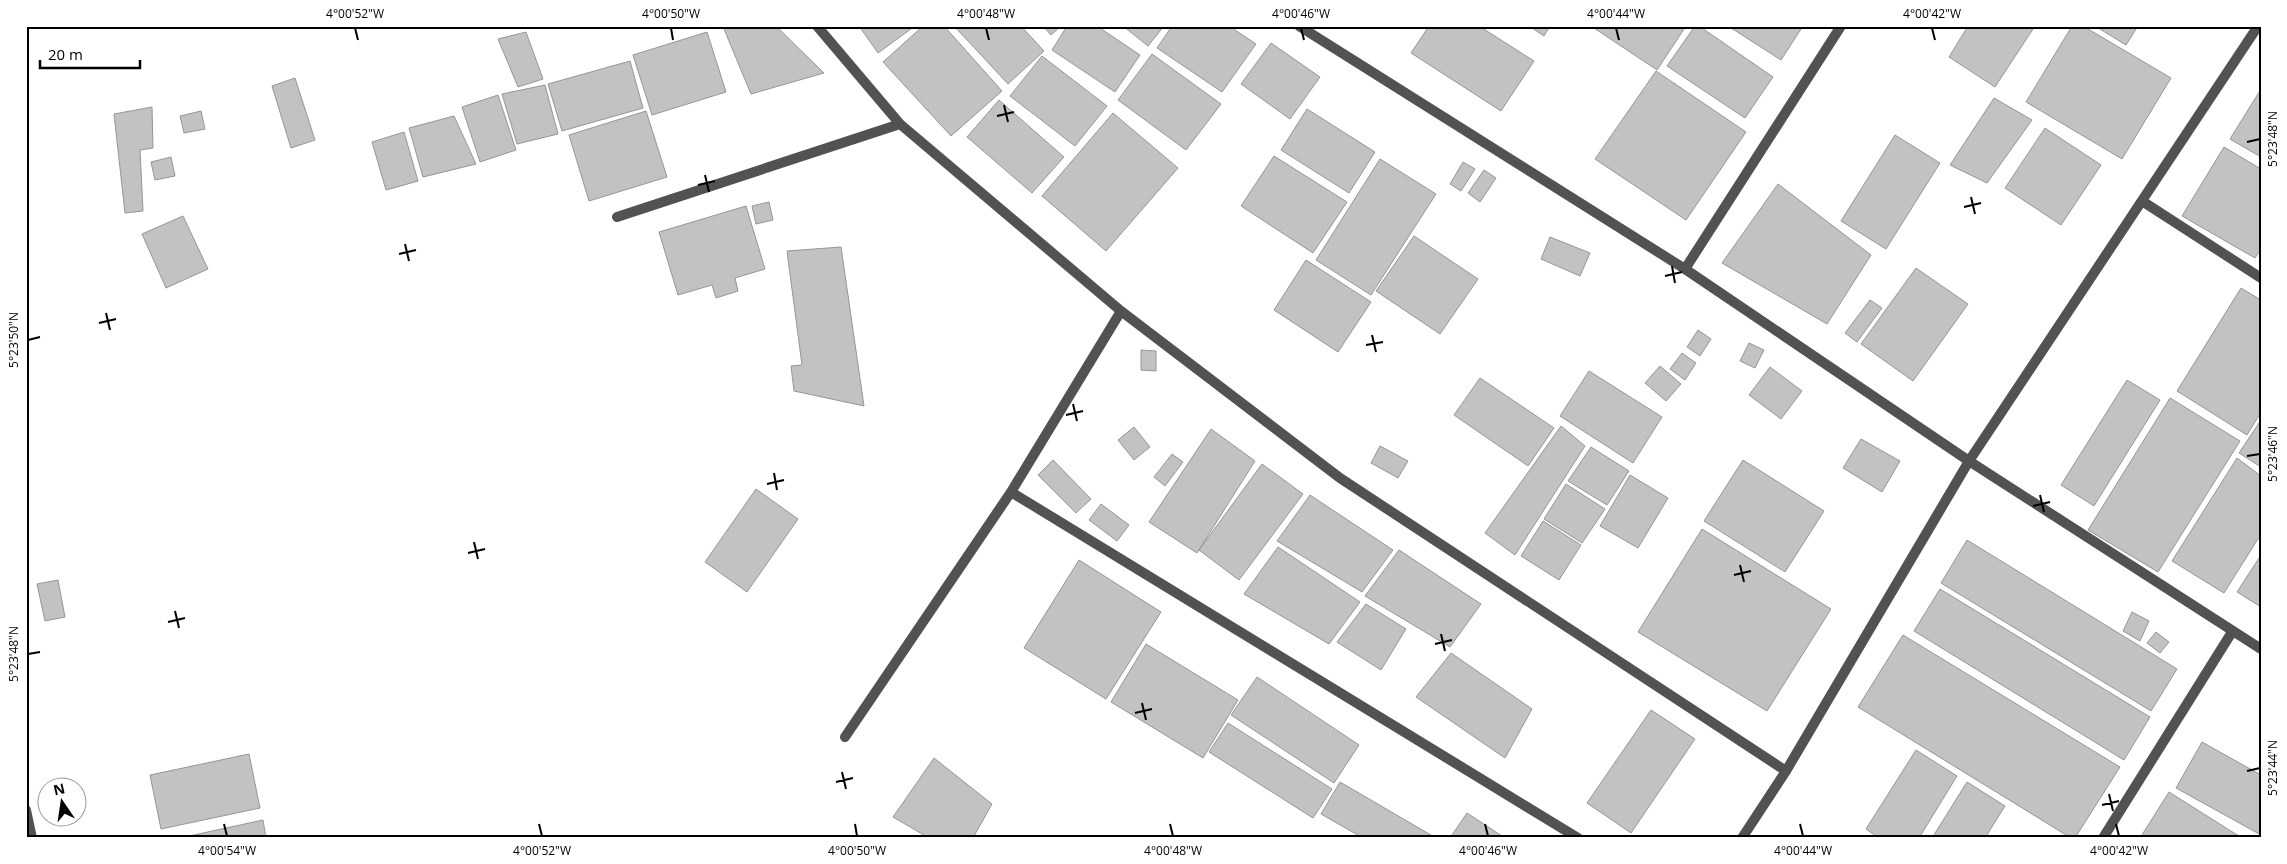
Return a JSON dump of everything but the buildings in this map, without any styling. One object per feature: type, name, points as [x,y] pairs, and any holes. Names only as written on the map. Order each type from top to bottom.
[{"type":"street","points":[[817,26],[900,124],[1121,310],[1340,478],[1786,771]]},
{"type":"street","points":[[1298,26],[1685,269],[1969,461],[2261,649]]},
{"type":"street","points":[[1685,269],[1841,26]]},
{"type":"street","points":[[1742,838],[1786,771],[1969,461],[2258,26]]},
{"type":"street","points":[[617,217],[900,124]]},
{"type":"street","points":[[2142,201],[2261,278]]},
{"type":"street","points":[[845,737],[1011,492],[1121,310]]},
{"type":"street","points":[[1011,492],[1578,838]]},
{"type":"street","points":[[2103,838],[2232,632]]},
{"type":"street","points":[[26,810],[32,838]]}]
